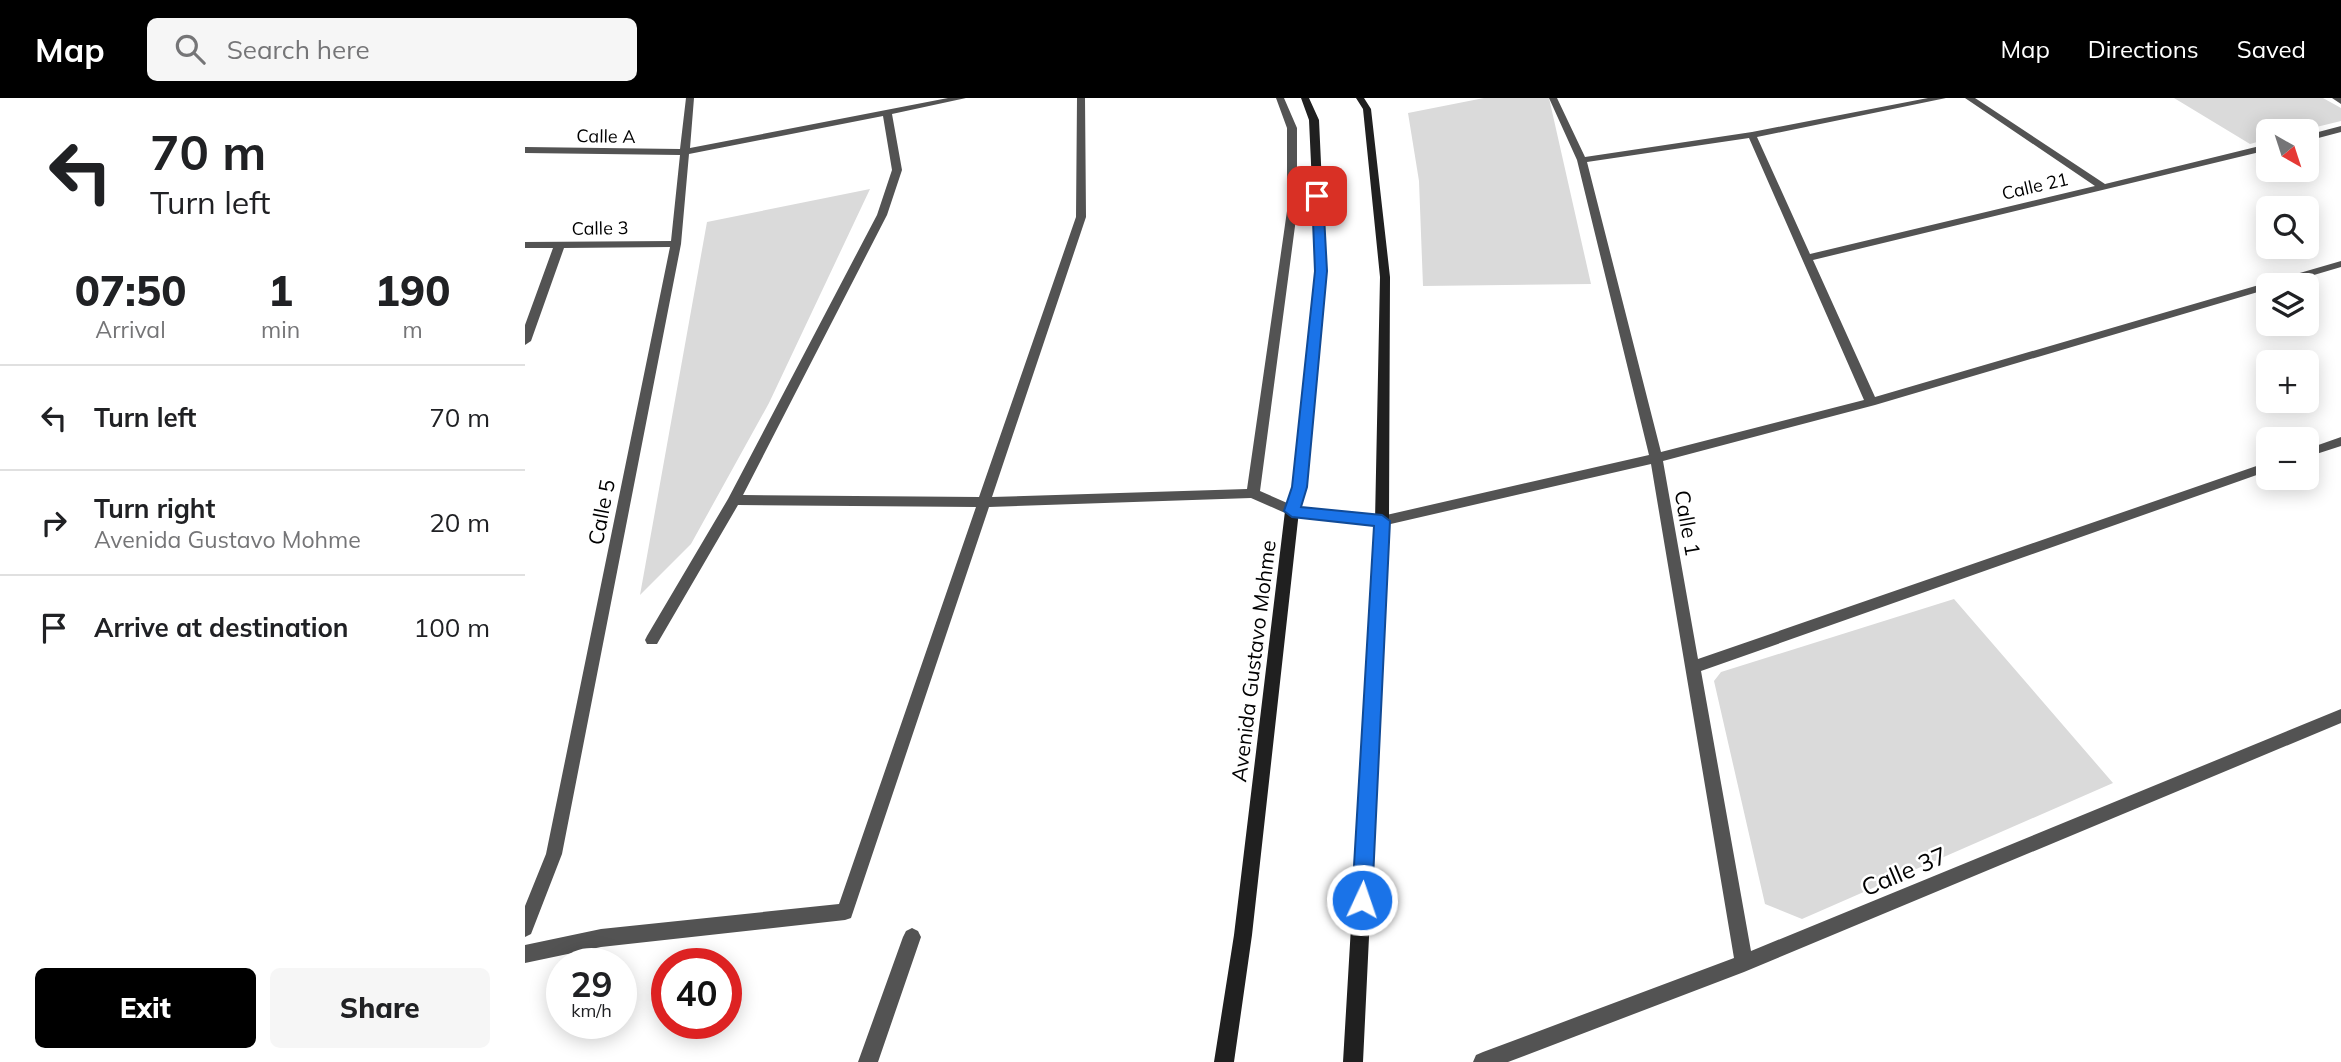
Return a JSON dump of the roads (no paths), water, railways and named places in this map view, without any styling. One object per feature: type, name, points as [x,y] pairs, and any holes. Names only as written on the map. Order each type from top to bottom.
[{"type":"street","name":"Calle 5","points":[[525,928],[554,854],[676,244],[690,98]]},
{"type":"street","name":"Calle A","points":[[525,150],[686,152],[962,98]]},
{"type":"street","points":[[525,954],[601,937],[845,912],[1081,217],[1081,98]]},
{"type":"street","points":[[1253,493],[1292,211],[1292,128],[1280,98]]},
{"type":"street","name":"Avenida Gustavo Mohme","points":[[1224,1062],[1243,935],[1292,511],[1299,487],[1321,271],[1314,120],[1305,98]]},
{"type":"street","points":[[1353,1062],[1382,521],[1385,277],[1367,109],[1360,98]]},
{"type":"street","name":"Calle 1","points":[[1553,98],[1581,160],[1656,458],[1744,963]]},
{"type":"street","points":[[1581,160],[1752,135],[1942,98]]},
{"type":"street","points":[[1969,98],[2105,188]]},
{"type":"street","points":[[2336,98],[2341,101]]},
{"type":"street","points":[[652,640],[734,500],[882,215],[897,170],[887,113]]},
{"type":"street","points":[[2319,135],[2341,129]]},
{"type":"street","points":[[1752,135],[1871,402]]},
{"type":"street","name":"Calle 21","points":[[1809,258],[2256,150]]},
{"type":"street","name":"Calle 3","points":[[525,245],[676,244]]},
{"type":"street","points":[[525,341],[559,246]]},
{"type":"street","points":[[734,500],[984,502],[1253,493],[1292,511],[1382,521],[1656,458],[1871,402],[2341,264]]},
{"type":"street","points":[[2319,449],[2341,441]]},
{"type":"street","points":[[1691,668],[2256,470]]},
{"type":"street","name":"Calle 37","points":[[1483,1062],[1744,963],[2341,716]]},
{"type":"street","points":[[869,1062],[912,937]]}]
